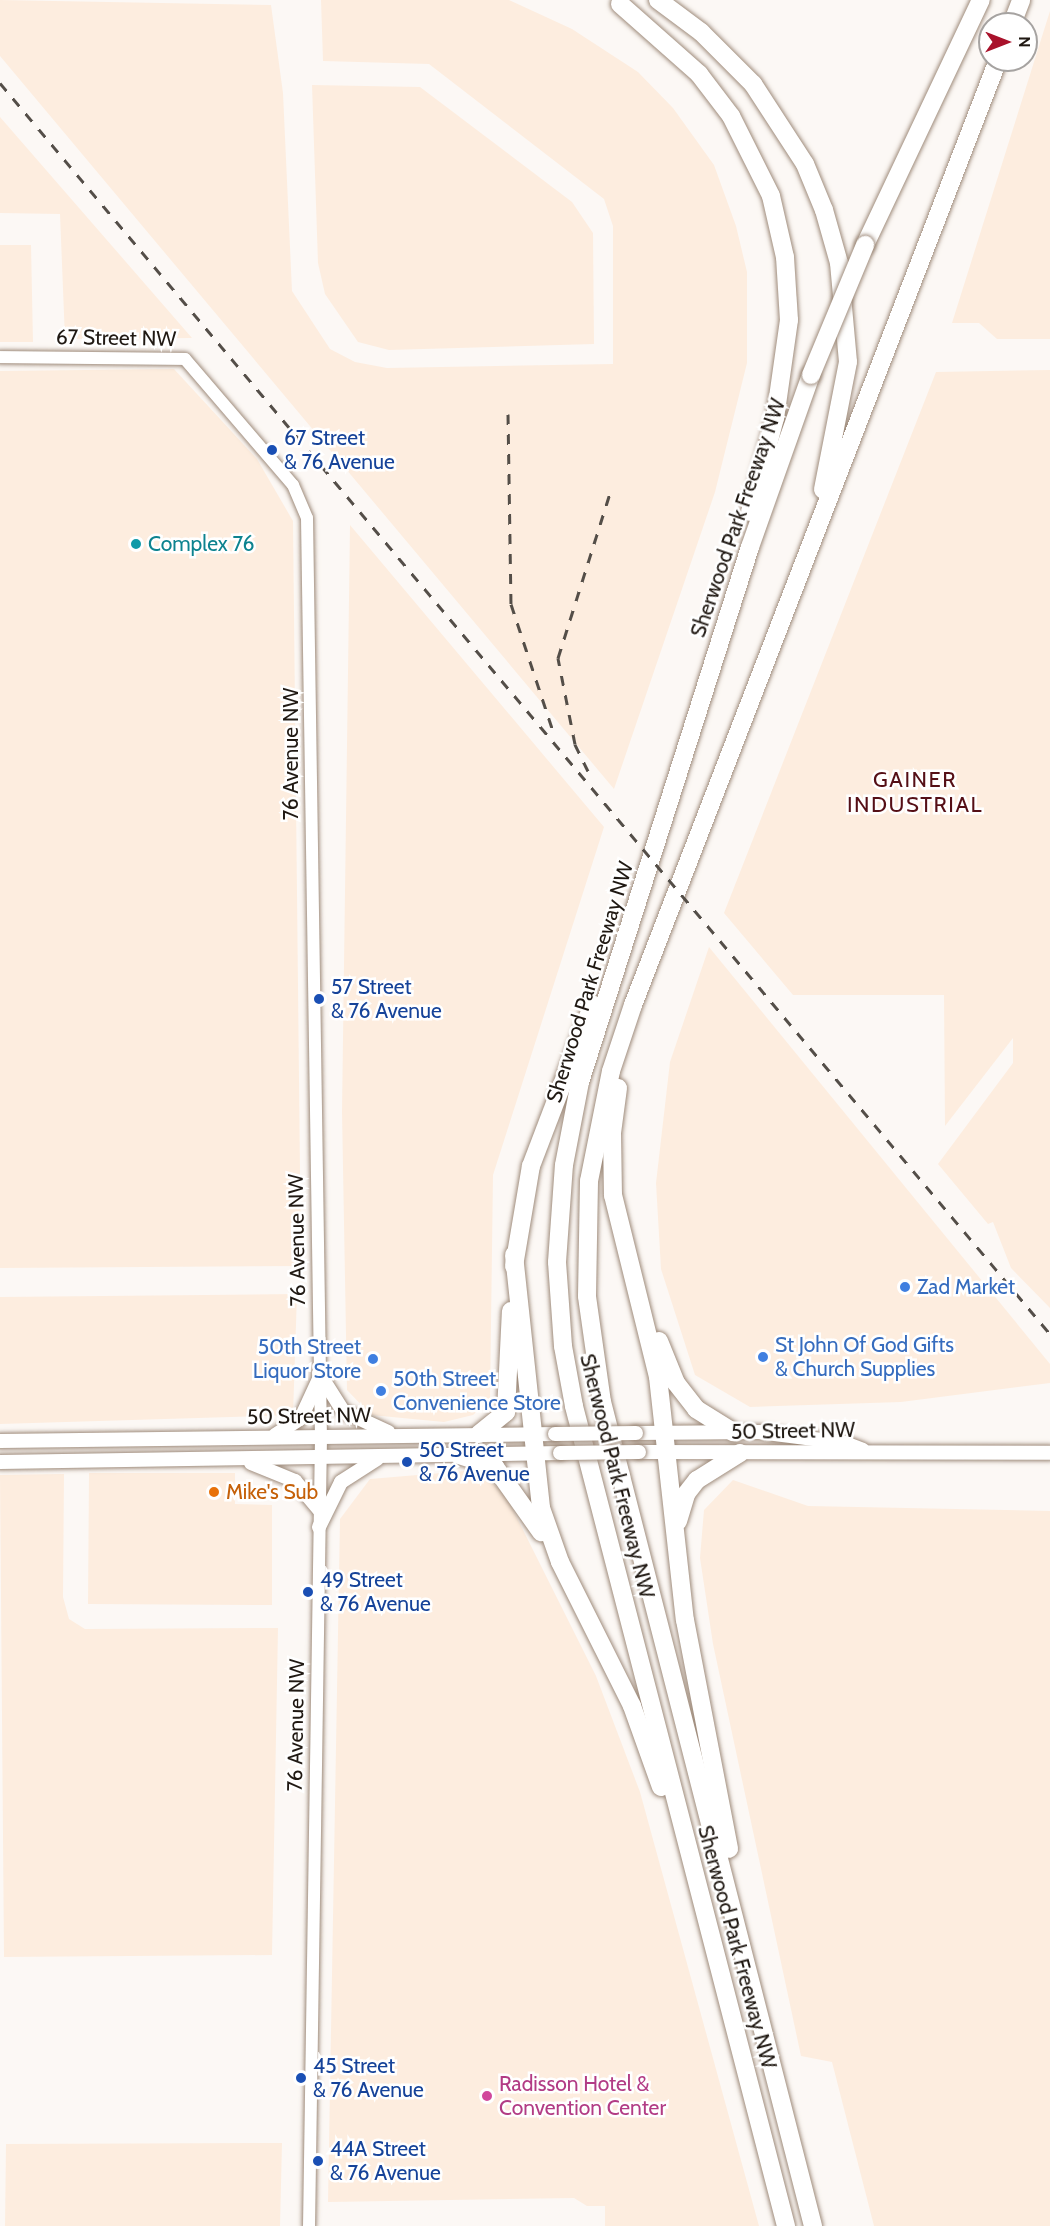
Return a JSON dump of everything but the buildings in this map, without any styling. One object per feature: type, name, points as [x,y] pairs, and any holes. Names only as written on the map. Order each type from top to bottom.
[{"type":"highway","points":[[658,0],[722,52],[780,120],[805,164],[839,263],[848,320],[842,403],[825,482],[797,572]]},
{"type":"highway","name":"Sherwood Park Freeway NW","points":[[786,2226],[574,1406],[559,1311],[559,1212],[572,1122],[639,893],[811,375],[865,245],[981,0]]},
{"type":"highway","points":[[620,4],[699,74],[730,116],[771,196],[788,288],[786,366],[776,418],[681,736],[684,753]]},
{"type":"highway","name":"Sherwood Park Freeway NW","points":[[813,2226],[615,1459],[587,1296],[589,1181],[611,1071],[656,944],[797,572],[835,488],[993,72]]},
{"type":"highway","points":[[479,1434],[502,1417],[508,1401],[514,1255],[523,1195],[542,1134],[639,893]]},
{"type":"highway","points":[[656,944],[621,1075],[612,1133],[613,1195],[644,1313],[664,1432],[675,1538],[698,1694],[735,1881],[733,1913]]},
{"type":"highway","points":[[514,1255],[541,1508],[560,1562]]},
{"type":"highway","points":[[644,1313],[681,1390],[707,1419],[733,1432]]},
{"type":"highway","points":[[675,1538],[686,1494],[709,1468],[740,1454]]},
{"type":"highway","points":[[459,1455],[495,1467],[508,1480],[560,1562],[632,1706],[685,1839]]},
{"type":"main road","points":[[319,1376],[350,1417],[398,1435]]},
{"type":"main road","points":[[270,1437],[301,1419],[319,1376]]},
{"type":"main road","name":"50 Street NW","points":[[0,1441],[733,1432],[827,1440],[867,1452]]},
{"type":"main road","name":"50 Street NW","points":[[0,1462],[639,1452],[1050,1454]]},
{"type":"main road","points":[[319,1527],[341,1482],[384,1456]]},
{"type":"main road","points":[[237,1458],[295,1480],[319,1510]]},
{"type":"street","name":"67 Street NW","points":[[0,357],[185,359],[287,477],[303,506]]},
{"type":"street","name":"76 Avenue NW","points":[[303,506],[309,537],[321,1437],[309,2226]]},
{"type":"shaded area","points":[[0,0],[271,5],[283,93],[292,291],[330,349],[355,362],[387,368],[613,364],[613,226],[604,199],[429,64],[323,61],[321,0],[509,0],[572,29],[638,72],[673,108],[714,165],[736,226],[747,272],[747,363],[715,492],[614,789],[0,56]]},
{"type":"shaded area","points":[[1050,11],[1050,339],[997,339],[979,323],[952,323],[1031,72],[1038,72],[1038,49]]},
{"type":"shaded area","points":[[312,85],[420,87],[572,202],[593,233],[594,344],[389,350],[358,342],[325,294],[318,263]]},
{"type":"shaded area","points":[[0,117],[192,338],[65,339],[60,214],[0,213]]},
{"type":"shaded area","points":[[0,245],[31,245],[33,342],[0,342]]},
{"type":"shaded area","points":[[174,369],[257,459],[293,521],[301,1266],[0,1268],[0,371]]},
{"type":"shaded area","points":[[1050,370],[1050,1308],[1011,1268],[993,1222],[988,1224],[938,1164],[1013,1063],[1013,1038],[945,1126],[944,995],[793,995],[724,913],[936,372]]},
{"type":"shaded area","points":[[350,525],[604,827],[493,1175],[490,1400],[473,1415],[444,1422],[371,1415],[347,1390],[342,1112]]},
{"type":"shaded area","points":[[709,947],[1050,1364],[1050,1383],[901,1402],[750,1407],[695,1375],[661,1269],[656,1183],[670,1062]]},
{"type":"shaded area","points":[[297,1294],[293,1415],[0,1424],[0,1297]]},
{"type":"shaded area","points":[[477,1470],[505,1494],[596,1676],[640,1792],[759,2226],[605,2226],[605,2206],[587,2206],[574,2198],[328,2202],[340,1519],[370,1479]]},
{"type":"shaded area","points":[[89,1473],[235,1473],[235,1504],[272,1505],[272,1605],[88,1604]]},
{"type":"shaded area","points":[[64,1474],[63,1597],[69,1619],[85,1629],[278,1628],[272,1955],[4,1957],[0,1475]]},
{"type":"shaded area","points":[[733,1480],[808,1506],[1050,1511],[1050,2226],[874,2226],[832,2062],[801,2056],[713,1644],[700,1558],[704,1510]]},
{"type":"shaded area","points":[[282,2143],[280,2226],[5,2226],[6,2144]]},
{"type":"railway","points":[[0,83],[1050,1334]]},
{"type":"railway","points":[[508,414],[511,604],[553,731]]},
{"type":"railway","points":[[588,771],[575,744],[558,658],[610,493]]},
{"type":"place","name":"67 Street & 76 Avenue","points":[[272,450]]},
{"type":"place","name":"Complex 76","points":[[136,544]]},
{"type":"place","name":"57 Street & 76 Avenue","points":[[319,999]]},
{"type":"place","name":"Zad Market","points":[[905,1287]]},
{"type":"place","name":"St John Of God Gifts & Church Supplies","points":[[763,1357]]},
{"type":"place","name":"50th Street Liquor Store","points":[[373,1359]]},
{"type":"place","name":"50th Street Convenience Store","points":[[381,1391]]},
{"type":"place","name":"50 Street & 76 Avenue","points":[[407,1462]]},
{"type":"place","name":"Mike's Sub","points":[[214,1492]]},
{"type":"place","name":"49 Street & 76 Avenue","points":[[308,1592]]},
{"type":"place","name":"45 Street & 76 Avenue","points":[[301,2078]]},
{"type":"place","name":"Radisson Hotel & Convention Center","points":[[487,2096]]},
{"type":"place","name":"44A Street & 76 Avenue","points":[[318,2161]]},
{"type":"district","name":"GAINER INDUSTRIAL","points":[[915,792]]}]
